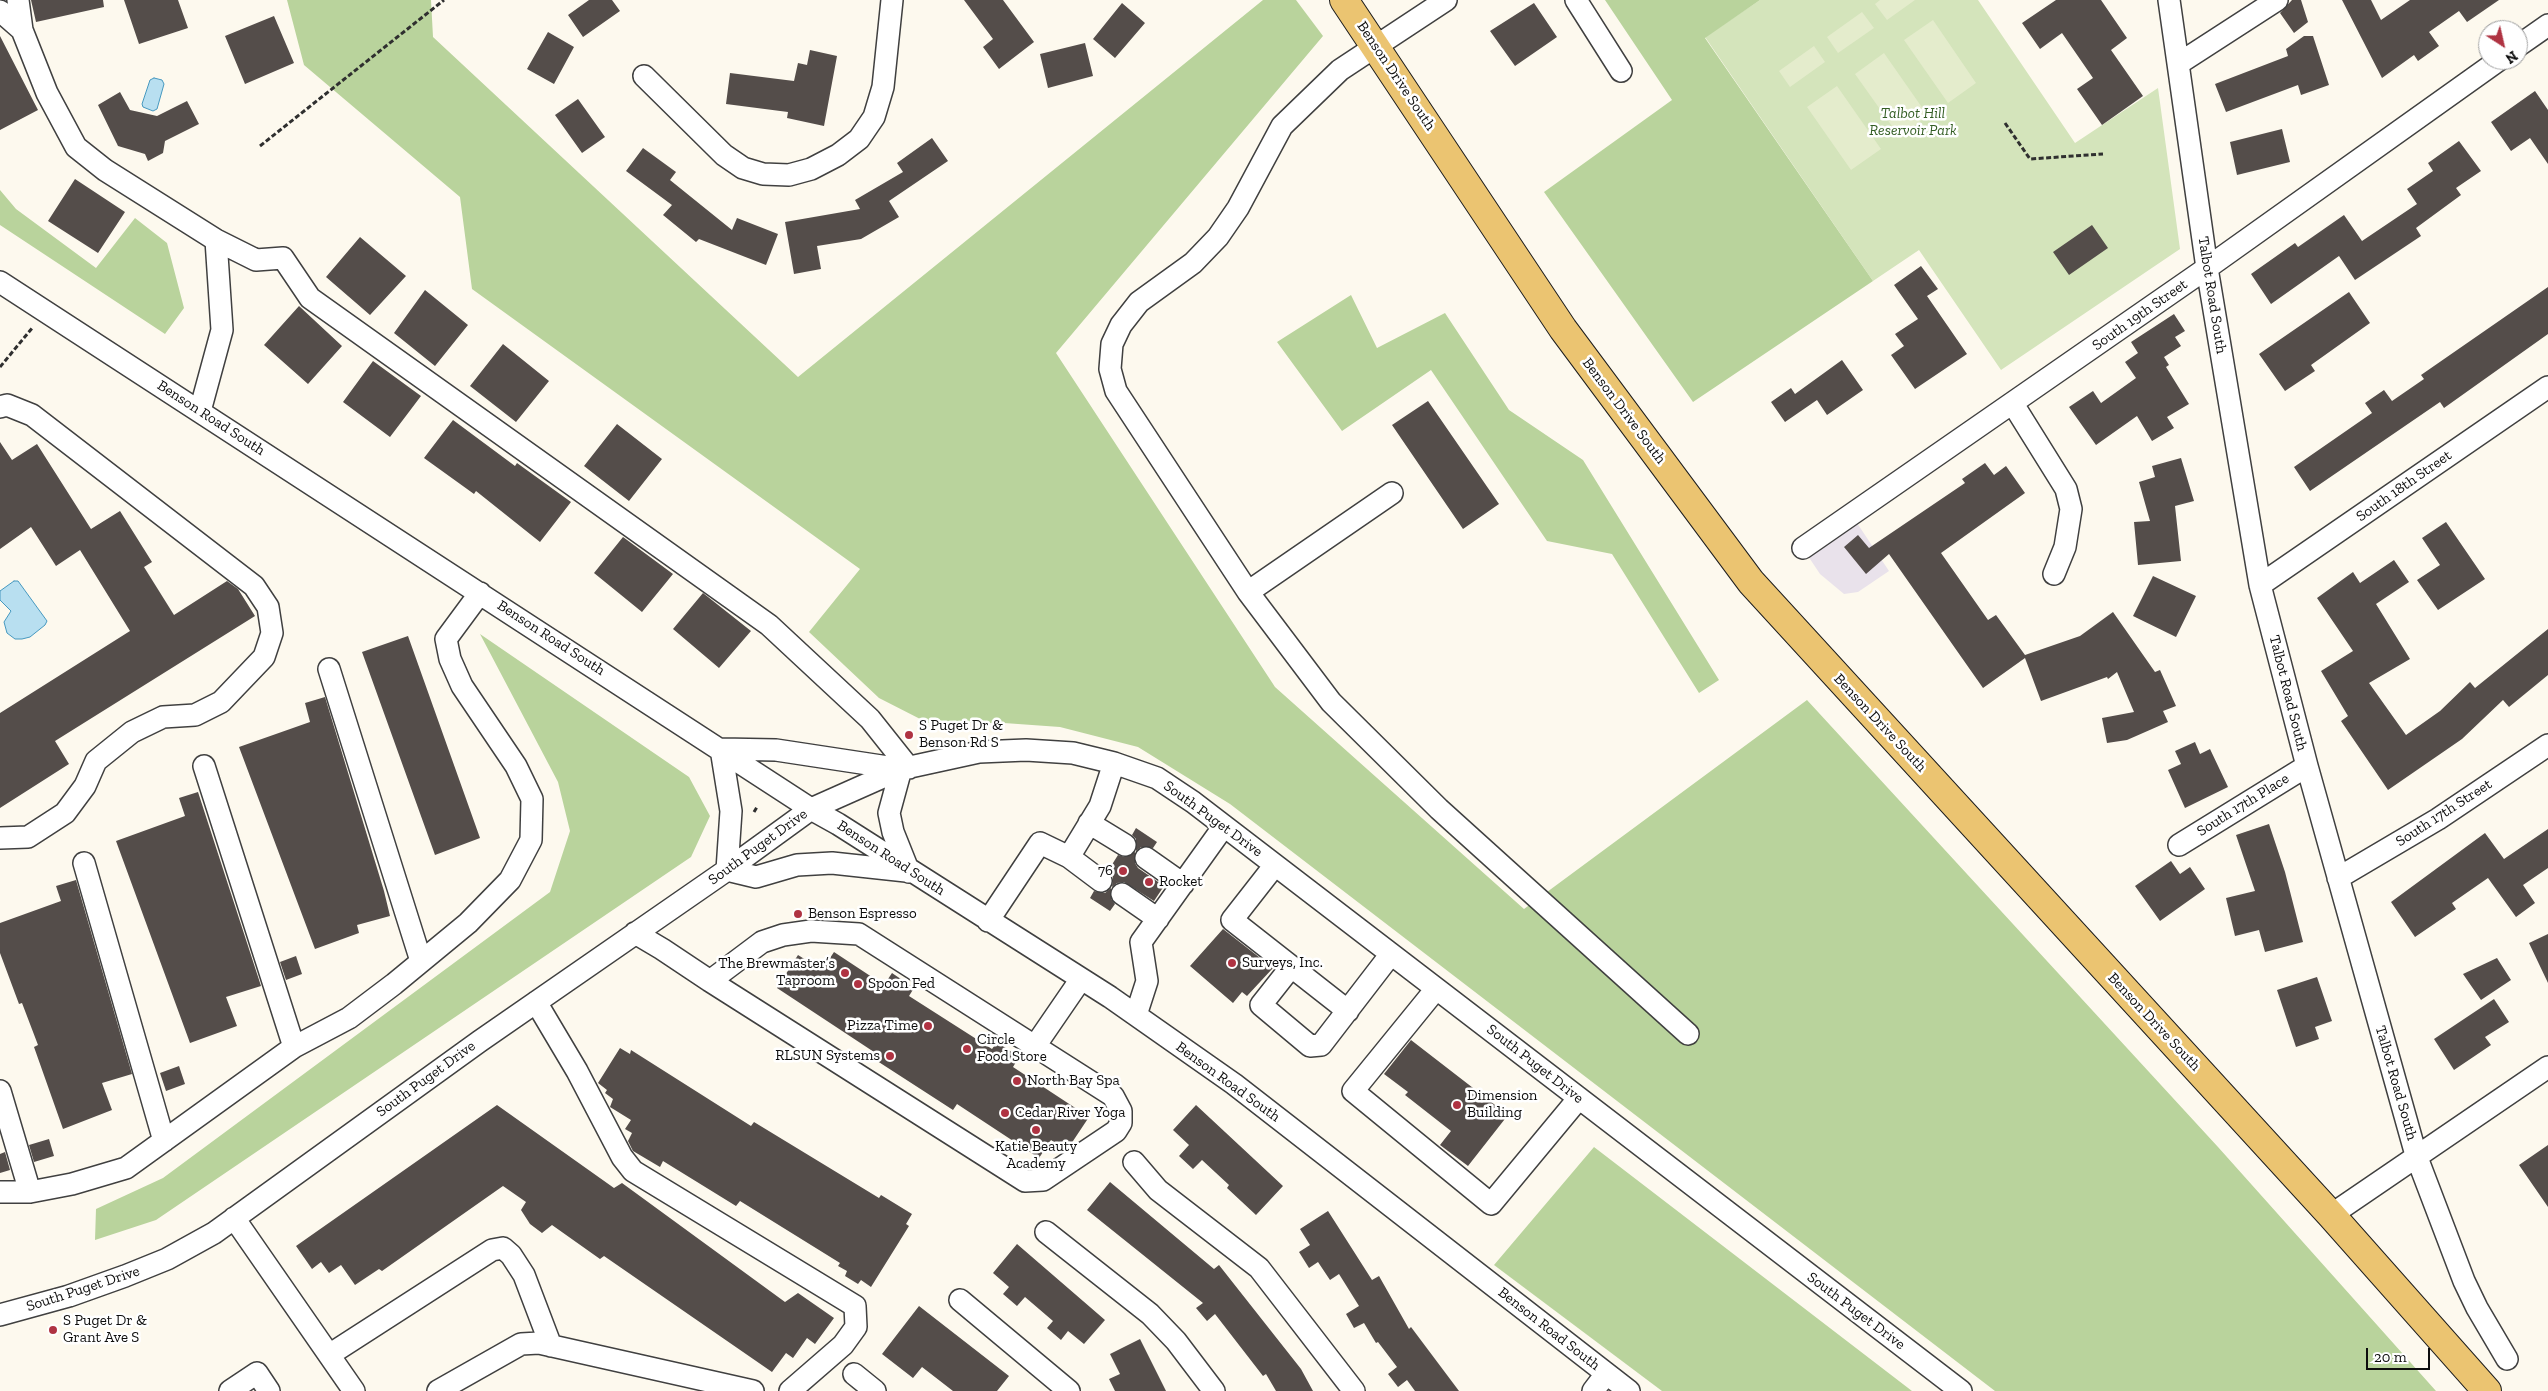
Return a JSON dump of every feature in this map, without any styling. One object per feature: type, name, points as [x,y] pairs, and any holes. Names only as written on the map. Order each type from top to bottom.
[{"type":"main road","name":"Benson Drive South","points":[[1344,0],[1563,329],[1751,582],[2331,1215],[2487,1391]]},
{"type":"street","points":[[18,0],[22,30],[47,93],[76,147],[104,170],[216,240],[256,260],[283,258],[310,298],[769,625],[870,718],[905,769]]},
{"type":"street","points":[[644,76],[724,155],[743,168],[763,174],[789,175],[811,169],[838,155],[859,139],[874,117],[883,87],[892,0]]},
{"type":"street","points":[[1446,0],[1340,70],[1282,126],[1238,208],[1218,237],[1193,264],[1139,302],[1121,324],[1112,344],[1110,369],[1116,391],[1248,592],[1331,702],[1439,809],[1688,1034]]},
{"type":"street","points":[[1576,0],[1621,71]]},
{"type":"street","name":"Talbot Road South","points":[[2168,0],[2207,268],[2260,585],[2307,766],[2416,1155],[2464,1281],[2477,1308],[2507,1359]]},
{"type":"street","points":[[2178,64],[2277,0]]},
{"type":"street","points":[[0,11],[22,30]]},
{"type":"street","points":[[2528,39],[2548,25]]},
{"type":"street","name":"South 19th Street","points":[[1803,548],[2013,404],[2485,70]]},
{"type":"street","points":[[200,411],[222,330],[216,240]]},
{"type":"street","name":"Benson Road South","points":[[0,282],[811,809],[838,824],[1136,1016],[1234,1084],[1629,1391]]},
{"type":"street","name":"South 18th Street","points":[[2260,585],[2548,387]]},
{"type":"street","points":[[0,407],[8,404],[32,414],[254,586],[268,607],[272,633],[264,657],[220,702],[195,715],[163,717],[132,732],[96,761],[85,786],[65,813],[28,837],[0,838]]},
{"type":"street","points":[[2013,404],[2066,489],[2071,509],[2065,547],[2054,574]]},
{"type":"street","points":[[1248,592],[1392,493]]},
{"type":"street","points":[[0,1192],[30,1192],[72,1184],[126,1168],[294,1047],[349,1018],[394,984],[468,923],[510,880],[531,840],[532,799],[516,766],[462,686],[450,659],[446,639],[480,593]]},
{"type":"street","points":[[329,669],[421,961]]},
{"type":"street","name":"South 17th Street","points":[[2338,878],[2438,818],[2548,744]]},
{"type":"street","points":[[721,749],[776,750],[905,769],[888,813],[893,832],[910,872],[832,863],[797,865],[756,877],[727,870],[731,811],[721,749]]},
{"type":"street","name":"South Puget Drive","points":[[0,1314],[69,1296],[126,1276],[167,1259],[214,1233],[536,1002],[727,870],[811,809],[905,769],[979,752],[1026,750],[1072,752],[1114,762],[1157,778],[1224,826],[1961,1391]]},
{"type":"street","points":[[1069,857],[1100,806],[1114,762]]},
{"type":"street","points":[[204,766],[294,1047]]},
{"type":"street","name":"South 17th Place","points":[[2179,845],[2307,766]]},
{"type":"street","points":[[1090,823],[1125,845]]},
{"type":"street","points":[[1136,1016],[1148,981],[1141,942],[1224,826]]},
{"type":"street","points":[[988,921],[1040,843],[1069,857],[1101,881]]},
{"type":"street","points":[[1146,858],[1183,884]]},
{"type":"street","points":[[84,863],[164,1141]]},
{"type":"street","points":[[1275,865],[1232,920],[1348,1010]]},
{"type":"street","points":[[1122,894],[1158,918]]},
{"type":"street","points":[[635,933],[710,981],[1024,1181],[1043,1180],[1116,1132],[1122,1123],[1121,1111],[1113,1096],[859,934],[811,931],[782,935],[762,942],[710,981]]},
{"type":"street","points":[[1291,966],[1261,1005],[1310,1046],[1322,1046],[1391,954]]},
{"type":"street","points":[[1035,1046],[1080,979]]},
{"type":"street","points":[[1436,989],[1353,1091],[1491,1204],[1579,1098]]},
{"type":"street","points":[[536,1002],[577,1071],[622,1157],[633,1171],[855,1306],[856,1327],[843,1345],[790,1391]]},
{"type":"street","points":[[2331,1215],[2416,1155],[2548,1067]]},
{"type":"street","points":[[0,1091],[30,1192]]},
{"type":"street","points":[[1134,1162],[1158,1190],[1259,1268],[1354,1391]]},
{"type":"street","points":[[234,1218],[354,1391]]},
{"type":"street","points":[[1046,1232],[1150,1314],[1176,1341],[1214,1391]]},
{"type":"street","points":[[329,1355],[492,1250],[503,1248],[512,1255],[524,1275],[551,1346]]},
{"type":"street","points":[[960,1300],[1069,1391]]},
{"type":"street","points":[[438,1391],[521,1344],[539,1343],[753,1391]]},
{"type":"street","points":[[230,1391],[258,1373],[269,1391]]},
{"type":"street","points":[[854,1374],[875,1391]]},
{"type":"street","points":[[1593,1391],[1606,1374]]},
{"type":"path","points":[[260,146],[444,0]]},
{"type":"path","points":[[2005,123],[2030,159],[2103,154]]},
{"type":"path","points":[[0,367],[46,311]]},
{"type":"path","points":[[754,812],[756,807]]},
{"type":"shaded area","points":[[1857,523],[1889,571],[1858,592],[1844,594],[1820,574],[1808,556]]},
{"type":"green space","points":[[287,0],[431,0],[433,37],[798,377],[1263,0],[1296,0],[1323,36],[1056,353],[1275,687],[1524,909],[1807,700],[2218,1147],[2436,1391],[1995,1391],[1230,804],[1138,747],[1060,727],[1004,723],[928,723],[879,698],[809,632],[860,569],[472,289],[460,197],[304,65]]},
{"type":"green space","points":[[1605,0],[1760,0],[1705,38],[1873,281],[1693,402],[1544,192],[1672,100]]},
{"type":"green space","name":"Talbot Hill Reservoir Park","points":[[1760,0],[1978,0],[2075,143],[2158,88],[2180,249],[2001,370],[1919,250],[1873,281],[1705,37]]},
{"type":"green space","points":[[1880,0],[1915,0],[1887,20],[1875,4]]},
{"type":"green space","points":[[1862,12],[1874,28],[1838,53],[1827,37]]},
{"type":"green space","points":[[1933,20],[1976,83],[1948,103],[1904,40]]},
{"type":"green space","points":[[1814,46],[1825,62],[1790,87],[1779,71]]},
{"type":"green space","points":[[1884,53],[1928,116],[1899,136],[1855,74]]},
{"type":"green space","points":[[1837,86],[1881,149],[1851,170],[1807,107]]},
{"type":"green space","points":[[0,190],[16,209],[96,268],[135,218],[167,243],[184,308],[165,334],[0,225]]},
{"type":"green space","points":[[1351,295],[1377,348],[1445,313],[1509,410],[1583,460],[1719,680],[1699,693],[1612,554],[1547,541],[1431,370],[1342,431],[1277,342]]},
{"type":"green space","points":[[480,634],[689,777],[710,816],[691,857],[156,1220],[95,1240],[96,1209],[163,1178],[550,892],[570,831],[558,782]]},
{"type":"green space","points":[[1594,1147],[1912,1391],[1662,1391],[1494,1265]]},
{"type":"water","points":[[154,78],[162,80],[164,84],[157,109],[153,111],[143,107],[142,104],[150,80]]},
{"type":"water","points":[[14,581],[18,581],[47,621],[45,625],[30,637],[22,639],[15,639],[7,633],[4,622],[11,611],[0,600],[0,591]]},
{"type":"building","points":[[31,0],[103,0],[104,7],[36,22]]},
{"type":"building","points":[[124,0],[178,0],[188,28],[139,44]]},
{"type":"building","points":[[589,0],[612,0],[620,11],[583,37],[568,15]]},
{"type":"building","points":[[964,0],[1003,0],[1034,42],[999,69],[983,47],[993,39]]},
{"type":"building","points":[[2056,0],[2101,0],[2127,38],[2111,50],[2143,96],[2102,125],[2077,89],[2093,78],[2062,33],[2040,49],[2022,23]]},
{"type":"building","points":[[2292,0],[2301,0],[2308,22],[2294,33],[2280,13]]},
{"type":"building","points":[[2342,0],[2371,0],[2381,20],[2410,0],[2499,0],[2467,22],[2459,11],[2429,32],[2439,46],[2418,61],[2414,55],[2382,78]]},
{"type":"building","points":[[1122,3],[1145,23],[1115,58],[1093,39]]},
{"type":"building","points":[[1534,3],[1557,37],[1515,66],[1490,31]]},
{"type":"building","points":[[274,16],[294,63],[245,84],[225,36]]},
{"type":"building","points":[[548,32],[574,47],[554,84],[527,69]]},
{"type":"building","points":[[0,36],[38,110],[0,130]]},
{"type":"building","points":[[2304,36],[2313,36],[2329,85],[2301,95],[2298,85],[2226,112],[2215,84],[2288,56],[2286,49]]},
{"type":"building","points":[[1085,43],[1093,76],[1048,88],[1040,54]]},
{"type":"building","points":[[810,50],[837,56],[824,126],[787,118],[788,112],[726,104],[730,73],[794,81],[798,63],[807,65]]},
{"type":"building","points":[[2535,91],[2548,110],[2548,164],[2530,138],[2511,151],[2491,122]]},
{"type":"building","points":[[120,92],[130,110],[157,116],[187,101],[199,124],[165,141],[163,153],[148,161],[145,154],[118,146],[98,105]]},
{"type":"building","points":[[578,99],[605,137],[582,153],[555,115]]},
{"type":"building","points":[[2282,129],[2290,162],[2237,175],[2230,142]]},
{"type":"building","points":[[932,138],[948,161],[889,201],[899,217],[861,239],[817,246],[821,269],[794,274],[785,222],[860,209],[855,200],[903,172],[897,163]]},
{"type":"building","points":[[2459,141],[2481,171],[2456,188],[2461,195],[2416,228],[2421,236],[2355,280],[2339,256],[2271,304],[2251,274],[2295,243],[2298,247],[2344,215],[2362,241],[2417,204],[2407,189],[2433,171],[2428,163]]},
{"type":"building","points":[[643,148],[676,172],[670,180],[732,230],[737,218],[778,234],[766,265],[699,239],[696,242],[663,215],[672,205],[626,171]]},
{"type":"building","points":[[75,179],[125,212],[98,253],[48,221]]},
{"type":"building","points":[[2092,225],[2108,248],[2069,275],[2053,252]]},
{"type":"building","points":[[360,237],[406,276],[370,315],[326,277]]},
{"type":"building","points":[[1921,266],[1938,289],[1927,296],[1967,354],[1915,389],[1891,355],[1904,346],[1895,334],[1918,319],[1894,285]]},
{"type":"building","points":[[2548,287],[2548,334],[2444,408],[2440,402],[2310,491],[2294,467],[2372,413],[2365,403],[2384,390],[2392,401],[2424,379],[2421,375]]},
{"type":"building","points":[[425,290],[468,325],[435,366],[394,333]]},
{"type":"building","points":[[2349,292],[2370,323],[2311,365],[2315,371],[2285,391],[2259,354]]},
{"type":"building","points":[[299,306],[342,346],[308,384],[264,345]]},
{"type":"building","points":[[2174,314],[2185,331],[2175,337],[2181,346],[2164,357],[2169,365],[2166,367],[2189,404],[2167,417],[2174,428],[2152,441],[2137,416],[2096,445],[2069,407],[2093,391],[2101,403],[2136,378],[2125,362],[2138,353],[2131,342]]},
{"type":"building","points":[[503,344],[549,381],[516,422],[470,386]]},
{"type":"building","points":[[1842,360],[1863,390],[1827,415],[1817,400],[1785,422],[1771,402],[1791,388],[1795,394]]},
{"type":"building","points":[[373,361],[421,396],[390,437],[343,402]]},
{"type":"building","points":[[1428,401],[1499,504],[1463,529],[1392,425]]},
{"type":"building","points":[[453,420],[515,466],[517,463],[571,502],[540,542],[476,491],[474,494],[424,458]]},
{"type":"building","points":[[617,424],[662,459],[629,501],[584,466]]},
{"type":"building","points":[[0,442],[12,460],[37,444],[91,529],[120,511],[152,562],[144,567],[174,615],[227,581],[238,589],[255,616],[55,741],[69,764],[0,808],[0,713],[130,631],[80,550],[56,566],[31,527],[0,549]]},
{"type":"building","points":[[2181,458],[2194,501],[2175,506],[2181,561],[2138,565],[2134,522],[2150,521],[2139,482],[2155,477],[2152,466]]},
{"type":"building","points":[[1985,463],[1994,475],[2006,466],[2025,493],[1941,553],[1988,620],[1996,615],[2025,655],[2080,636],[2113,612],[2155,672],[2160,670],[2176,706],[2163,711],[2168,722],[2127,740],[2107,743],[2102,718],[2134,712],[2117,672],[2108,679],[2107,677],[2041,701],[2025,658],[1983,688],[1889,554],[1866,574],[1844,547],[1858,535],[1869,548],[1965,483],[1962,479]]},
{"type":"building","points":[[2446,522],[2485,579],[2438,610],[2417,580],[2440,565],[2422,538]]},
{"type":"building","points":[[623,537],[673,574],[642,612],[594,573]]},
{"type":"building","points":[[2394,560],[2409,582],[2376,604],[2410,659],[2369,683],[2406,735],[2440,711],[2470,682],[2475,688],[2548,629],[2548,675],[2509,707],[2503,700],[2462,739],[2388,790],[2341,721],[2348,716],[2321,671],[2353,651],[2317,598],[2353,572],[2360,583]]},
{"type":"building","points":[[2153,576],[2196,596],[2176,637],[2133,616]]},
{"type":"building","points":[[703,593],[751,631],[719,668],[673,629]]},
{"type":"building","points":[[408,636],[480,838],[435,855],[362,652]]},
{"type":"building","points":[[325,697],[390,916],[357,925],[359,933],[315,949],[239,747],[310,722],[305,703]]},
{"type":"building","points":[[2195,742],[2200,754],[2210,749],[2228,787],[2185,808],[2168,770],[2181,764],[2175,751]]},
{"type":"building","points":[[198,792],[261,986],[226,997],[237,1026],[190,1043],[116,841],[185,816],[179,798]]},
{"type":"building","points":[[2269,824],[2285,872],[2303,942],[2265,952],[2259,930],[2235,936],[2226,898],[2255,891],[2236,835]]},
{"type":"building","points":[[1136,828],[1157,842],[1153,848],[1141,847],[1136,851],[1136,839],[1132,835]]},
{"type":"building","points":[[2548,829],[2548,868],[2523,885],[2535,903],[2516,917],[2488,878],[2452,903],[2456,909],[2415,937],[2391,902],[2485,833],[2504,859]]},
{"type":"building","points":[[1135,852],[1135,863],[1138,868],[1164,886],[1154,901],[1124,882],[1117,883],[1112,887],[1113,877],[1108,871],[1118,855],[1125,857]]},
{"type":"building","points":[[2171,861],[2180,874],[2190,867],[2205,889],[2160,921],[2135,886]]},
{"type":"building","points":[[76,880],[132,1074],[102,1083],[112,1110],[63,1129],[34,1047],[38,1045],[22,1003],[19,1004],[0,953],[0,923],[61,901],[56,886]]},
{"type":"building","points":[[1111,888],[1111,899],[1115,904],[1110,911],[1090,898],[1094,891],[1105,893]]},
{"type":"building","points":[[1223,929],[1273,968],[1247,996],[1242,992],[1233,1003],[1190,966]]},
{"type":"building","points":[[2548,934],[2548,983],[2529,943]]},
{"type":"building","points":[[834,952],[884,985],[892,973],[914,988],[909,996],[992,1049],[997,1042],[1019,1057],[1013,1067],[1089,1117],[1069,1147],[1066,1150],[1051,1140],[1039,1158],[957,1104],[953,1110],[871,1057],[874,1052],[777,988],[798,955],[822,970]]},
{"type":"building","points":[[296,956],[302,974],[286,980],[280,962]]},
{"type":"building","points":[[2497,958],[2511,980],[2481,1000],[2463,974]]},
{"type":"building","points":[[2317,977],[2332,1021],[2315,1027],[2319,1039],[2296,1047],[2277,990]]},
{"type":"building","points":[[2494,999],[2509,1022],[2485,1037],[2491,1045],[2454,1070],[2434,1039]]},
{"type":"building","name":"Dimension Building","points":[[1411,1040],[1508,1115],[1468,1166],[1440,1145],[1451,1131],[1405,1095],[1408,1092],[1384,1074]]},
{"type":"building","points":[[620,1048],[630,1054],[631,1050],[751,1126],[754,1122],[879,1198],[881,1195],[912,1214],[906,1224],[909,1226],[871,1287],[861,1280],[858,1284],[845,1276],[847,1271],[838,1266],[840,1263],[740,1201],[736,1206],[663,1161],[660,1167],[633,1151],[628,1141],[632,1133],[625,1129],[631,1120],[610,1107],[613,1099],[605,1093],[607,1090],[598,1083]]},
{"type":"building","points":[[179,1066],[185,1084],[166,1091],[160,1073]]},
{"type":"building","points":[[497,1105],[614,1188],[622,1183],[785,1302],[798,1293],[834,1318],[815,1344],[807,1338],[793,1358],[786,1353],[772,1372],[604,1256],[600,1259],[552,1225],[542,1233],[530,1224],[521,1210],[526,1202],[503,1186],[382,1271],[379,1269],[355,1285],[341,1265],[329,1273],[321,1262],[312,1269],[296,1246]]},
{"type":"building","points":[[1196,1105],[1283,1186],[1256,1215],[1227,1188],[1229,1185],[1202,1160],[1193,1169],[1179,1156],[1189,1145],[1173,1130]]},
{"type":"building","points":[[49,1139],[54,1156],[34,1162],[29,1145]]},
{"type":"building","points":[[2548,1145],[2548,1207],[2519,1165]]},
{"type":"building","points":[[5,1152],[10,1170],[0,1173],[0,1154]]},
{"type":"building","points":[[1110,1182],[1214,1269],[1219,1265],[1301,1369],[1313,1391],[1276,1391],[1266,1374],[1263,1376],[1215,1314],[1207,1321],[1196,1308],[1203,1303],[1087,1210]]},
{"type":"building","points":[[1328,1211],[1372,1280],[1379,1276],[1409,1329],[1411,1327],[1459,1391],[1415,1391],[1407,1380],[1398,1387],[1388,1374],[1397,1367],[1378,1342],[1376,1343],[1364,1323],[1354,1328],[1346,1314],[1359,1306],[1339,1274],[1330,1280],[1318,1262],[1309,1268],[1299,1252],[1310,1245],[1300,1229]]},
{"type":"building","points":[[1017,1244],[1105,1320],[1084,1344],[1068,1331],[1061,1340],[1047,1328],[1053,1321],[1025,1297],[1017,1306],[1003,1294],[1009,1287],[993,1273]]},
{"type":"building","points":[[919,1306],[1009,1376],[997,1391],[953,1391],[922,1367],[913,1378],[882,1354]]},
{"type":"building","points":[[1140,1339],[1166,1391],[1115,1391],[1109,1379],[1120,1374],[1110,1354]]},
{"type":"place","name":"S Puget Dr & Benson Rd S","points":[[909,735]]},
{"type":"place","name":"76","points":[[1123,871]]},
{"type":"place","name":"Rocket","points":[[1149,882]]},
{"type":"place","name":"Benson Espresso","points":[[798,914]]},
{"type":"place","name":"Surveys, Inc.","points":[[1232,963]]},
{"type":"place","name":"The Brewmaster’s Taproom","points":[[845,973]]},
{"type":"place","name":"Spoon Fed","points":[[858,984]]},
{"type":"place","name":"Pizza Time","points":[[928,1026]]},
{"type":"place","name":"Circle Food Store","points":[[967,1049]]},
{"type":"place","name":"RLSUN Systems","points":[[890,1056]]},
{"type":"place","name":"North Bay Spa","points":[[1017,1081]]},
{"type":"place","name":"Dimension Building","points":[[1457,1105]]},
{"type":"place","name":"Cedar River Yoga","points":[[1005,1113]]},
{"type":"place","name":"Katie Beauty Academy","points":[[1036,1130]]},
{"type":"place","name":"S Puget Dr & Grant Ave S","points":[[53,1330]]}]
